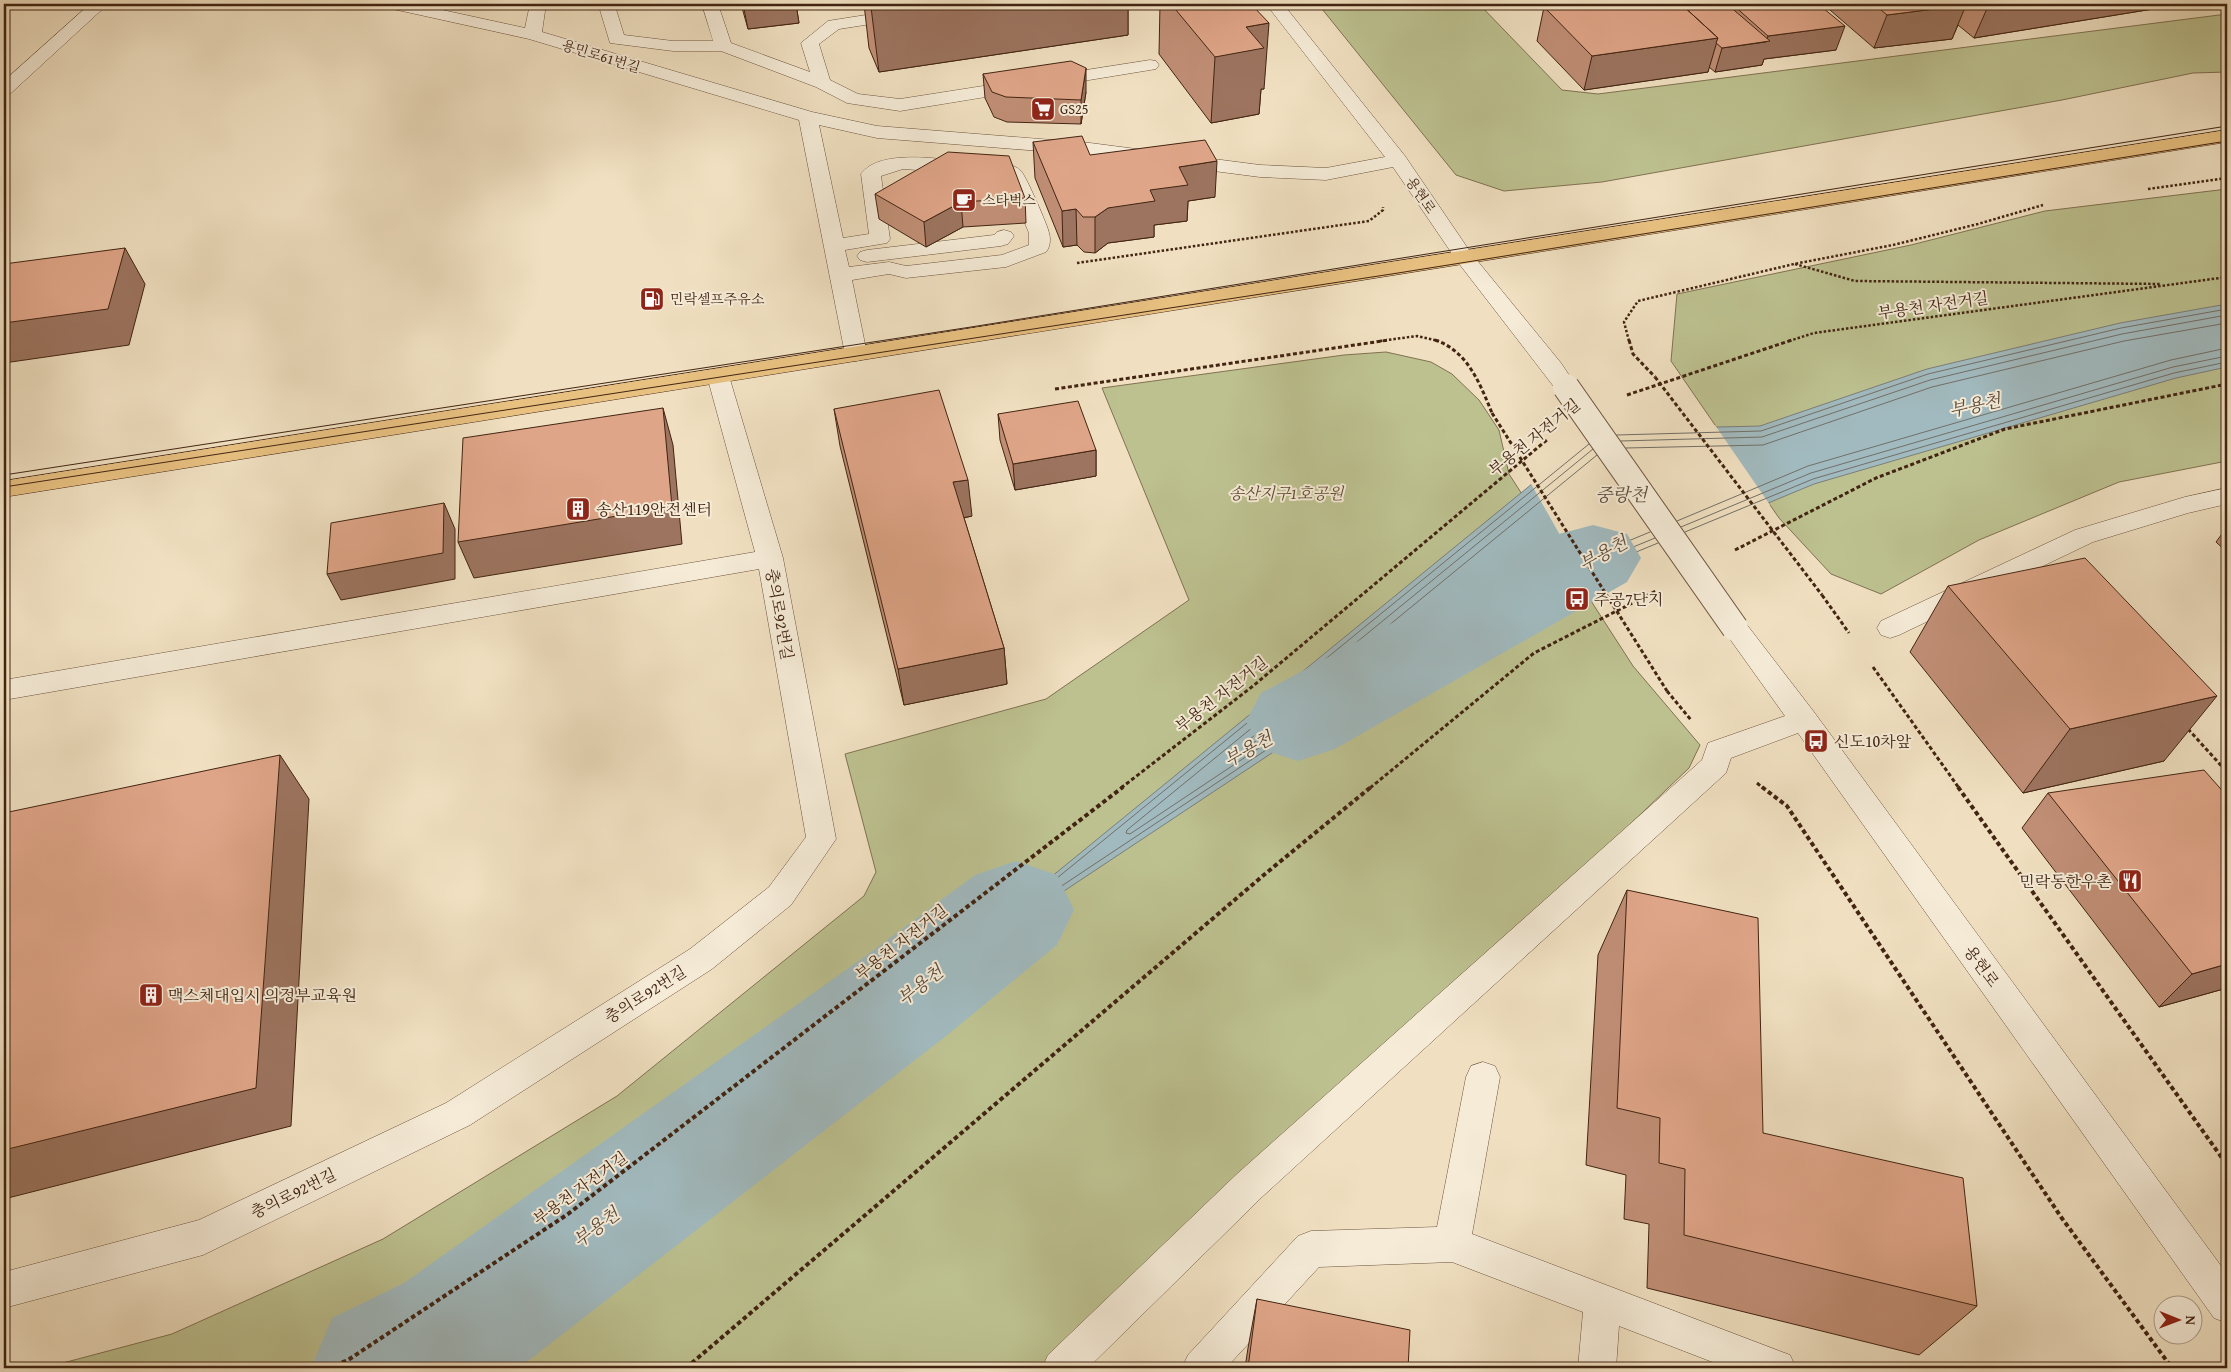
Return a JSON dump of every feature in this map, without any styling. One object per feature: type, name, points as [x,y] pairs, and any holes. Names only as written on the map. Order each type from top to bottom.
[{"type":"main road","points":[[4,489],[2227,136]]},
{"type":"street","points":[[4,90],[100,4]]},
{"type":"street","name":"용민로61번길","points":[[393,4],[533,35],[808,117],[877,132],[1090,149],[1260,171],[1326,174],[1398,160]]},
{"type":"street","points":[[533,35],[538,4]]},
{"type":"street","points":[[710,4],[723,46]]},
{"type":"street","points":[[822,83],[810,42],[834,25],[967,4]]},
{"type":"street","name":"용현로","points":[[1274,4],[1398,160],[1464,257],[1553,368],[1735,628],[1804,720],[2227,1304]]},
{"type":"street","points":[[610,10],[616,39],[673,46],[723,46],[822,83],[854,99],[900,105],[1150,66]]},
{"type":"street","points":[[808,117],[856,354]]},
{"type":"street","points":[[904,164],[1004,169],[1014,175],[1039,234],[1039,248],[1006,260],[906,272],[885,254],[871,174],[882,166],[904,164]]},
{"type":"street","points":[[837,260],[1001,240],[1004,236]]},
{"type":"street","name":"충의로92번길","points":[[4,1290],[203,1237],[458,1114],[701,959],[780,896],[821,839],[770,558],[718,376]]},
{"type":"street","points":[[1890,628],[2084,536],[2185,505],[2227,496]]},
{"type":"street","points":[[4,690],[770,558]]},
{"type":"street","points":[[1061,1368],[1250,1185],[1716,765],[1718,751],[1804,720]]},
{"type":"street","points":[[1452,1244],[1483,1077]]},
{"type":"street","points":[[1201,1368],[1311,1249],[1452,1244],[1765,1366]]},
{"type":"street","points":[[1596,1368],[1603,1302]]},
{"type":"path","points":[[2146,189],[2227,178]]},
{"type":"path","points":[[1069,264],[1369,221],[1383,210],[1384,203]]},
{"type":"path","points":[[1851,636],[1822,595],[1655,377],[1633,354],[1624,322],[1638,301],[1794,264],[1893,245],[2049,204]]},
{"type":"path","points":[[1794,264],[1855,281],[2174,285]]},
{"type":"path","name":"부용천 자전거길","points":[[1621,397],[1814,333],[2227,277]]},
{"type":"path","points":[[1055,389],[1417,336],[1450,346],[1479,380],[1492,413],[1667,691],[1718,751],[1787,806],[2062,1217],[2172,1368]]},
{"type":"path","points":[[1727,554],[1876,478],[2005,429],[2227,384]]},
{"type":"path","name":"부용천 자전거길","points":[[328,1368],[348,1360],[576,1208],[1253,686],[1554,434]]},
{"type":"path","points":[[686,1368],[1265,874],[1534,653],[1657,590]]},
{"type":"path","points":[[1868,660],[2227,1165]]},
{"type":"path","points":[[2181,722],[2227,772]]},
{"type":"green space","points":[[1318,4],[1479,4],[1562,90],[1598,94],[2227,14],[2227,72],[2193,73],[2062,100],[1602,182],[1504,191],[1456,175]]},
{"type":"green space","points":[[2227,189],[2227,461],[2119,482],[1979,540],[1881,594],[1831,574],[1779,518],[1671,361],[1677,294],[1911,245],[2045,211]]},
{"type":"green space","name":"송산지구1호공원","points":[[1386,352],[1431,362],[1452,374],[1479,400],[1499,430],[1509,474],[1633,666],[1700,745],[1689,768],[1061,1368],[44,1368],[172,1334],[383,1239],[617,1096],[864,896],[876,872],[845,754],[1046,699],[1189,600],[1102,388],[1344,355]]},
{"type":"water","name":"중랑천","points":[[2227,304],[2227,367],[2176,378],[1814,484],[1448,636],[903,998],[1598,430],[1760,426],[1927,369],[2120,323]]},
{"type":"pier","points":[[1715,425],[1770,505],[1586,581],[1530,482],[1597,428]]},
{"type":"building","points":[[870,4],[892,4],[871,7]]},
{"type":"building","points":[[1171,4],[1251,4],[1269,23],[1246,27],[1264,48],[1215,57]]},
{"type":"building","points":[[1571,4],[1681,4],[1718,38],[1592,56],[1544,7]]},
{"type":"building","points":[[1681,4],[1727,4],[1770,41],[1722,48],[1716,43],[1718,38]]},
{"type":"building","points":[[1732,4],[1818,4],[1845,26],[1768,36]]},
{"type":"building","points":[[1874,4],[1964,4],[1966,5],[1887,15]]},
{"type":"building","points":[[1071,61],[1086,68],[1081,100],[1006,97],[992,92],[983,74]]},
{"type":"building","points":[[1082,136],[1090,155],[1205,140],[1217,161],[1179,167],[1188,185],[1150,190],[1155,201],[1108,208],[1095,217],[1083,217],[1076,209],[1062,211],[1033,142]]},
{"type":"building","points":[[948,152],[1009,156],[1025,198],[961,202],[924,222],[875,194]]},
{"type":"building","points":[[125,248],[108,309],[4,323],[4,264]]},
{"type":"building","points":[[939,390],[968,480],[953,482],[1004,648],[898,669],[834,409]]},
{"type":"building","points":[[1078,401],[1096,450],[1013,464],[998,414]]},
{"type":"building","points":[[663,408],[672,507],[458,542],[463,438]]},
{"type":"building","points":[[444,503],[443,553],[327,574],[331,523]]},
{"type":"building","points":[[2085,558],[2217,696],[2070,729],[1948,586]]},
{"type":"building","name":"맥스체대입시 의정부교육원","points":[[280,755],[256,1088],[4,1150],[4,813]]},
{"type":"building","points":[[2204,770],[2227,796],[2227,964],[2192,974],[2048,793]]},
{"type":"building","points":[[1627,890],[1758,918],[1763,1133],[1963,1178],[1977,1306],[1684,1235],[1685,1169],[1659,1163],[1660,1118],[1617,1108]]},
{"type":"building","points":[[1257,1299],[1410,1330],[1408,1368],[1248,1368]]},
{"type":"waterway","name":"부용천","points":[[1298,721],[1593,558]]},
{"type":"waterway","name":"부용천","points":[[382,1368],[453,1332],[903,998],[1016,910]]},
{"type":"tram line","points":[[4,475],[971,327],[2227,126]]},
{"type":"tram line","points":[[4,487],[1398,273],[2227,141]]},
{"type":"place","name":"GS25","points":[[1043,109]]},
{"type":"place","name":"스타벅스","points":[[964,200]]},
{"type":"place","name":"민락셀프주유소","points":[[652,299]]},
{"type":"place","name":"송산119안전센터","points":[[578,509]]},
{"type":"place","name":"주공7단지","points":[[1577,599]]},
{"type":"place","name":"신도10차앞","points":[[1816,741]]},
{"type":"place","name":"민락동한우촌","points":[[2130,881]]},
{"type":"place","name":"맥스체대입시 의정부교육원","points":[[151,995]]}]
